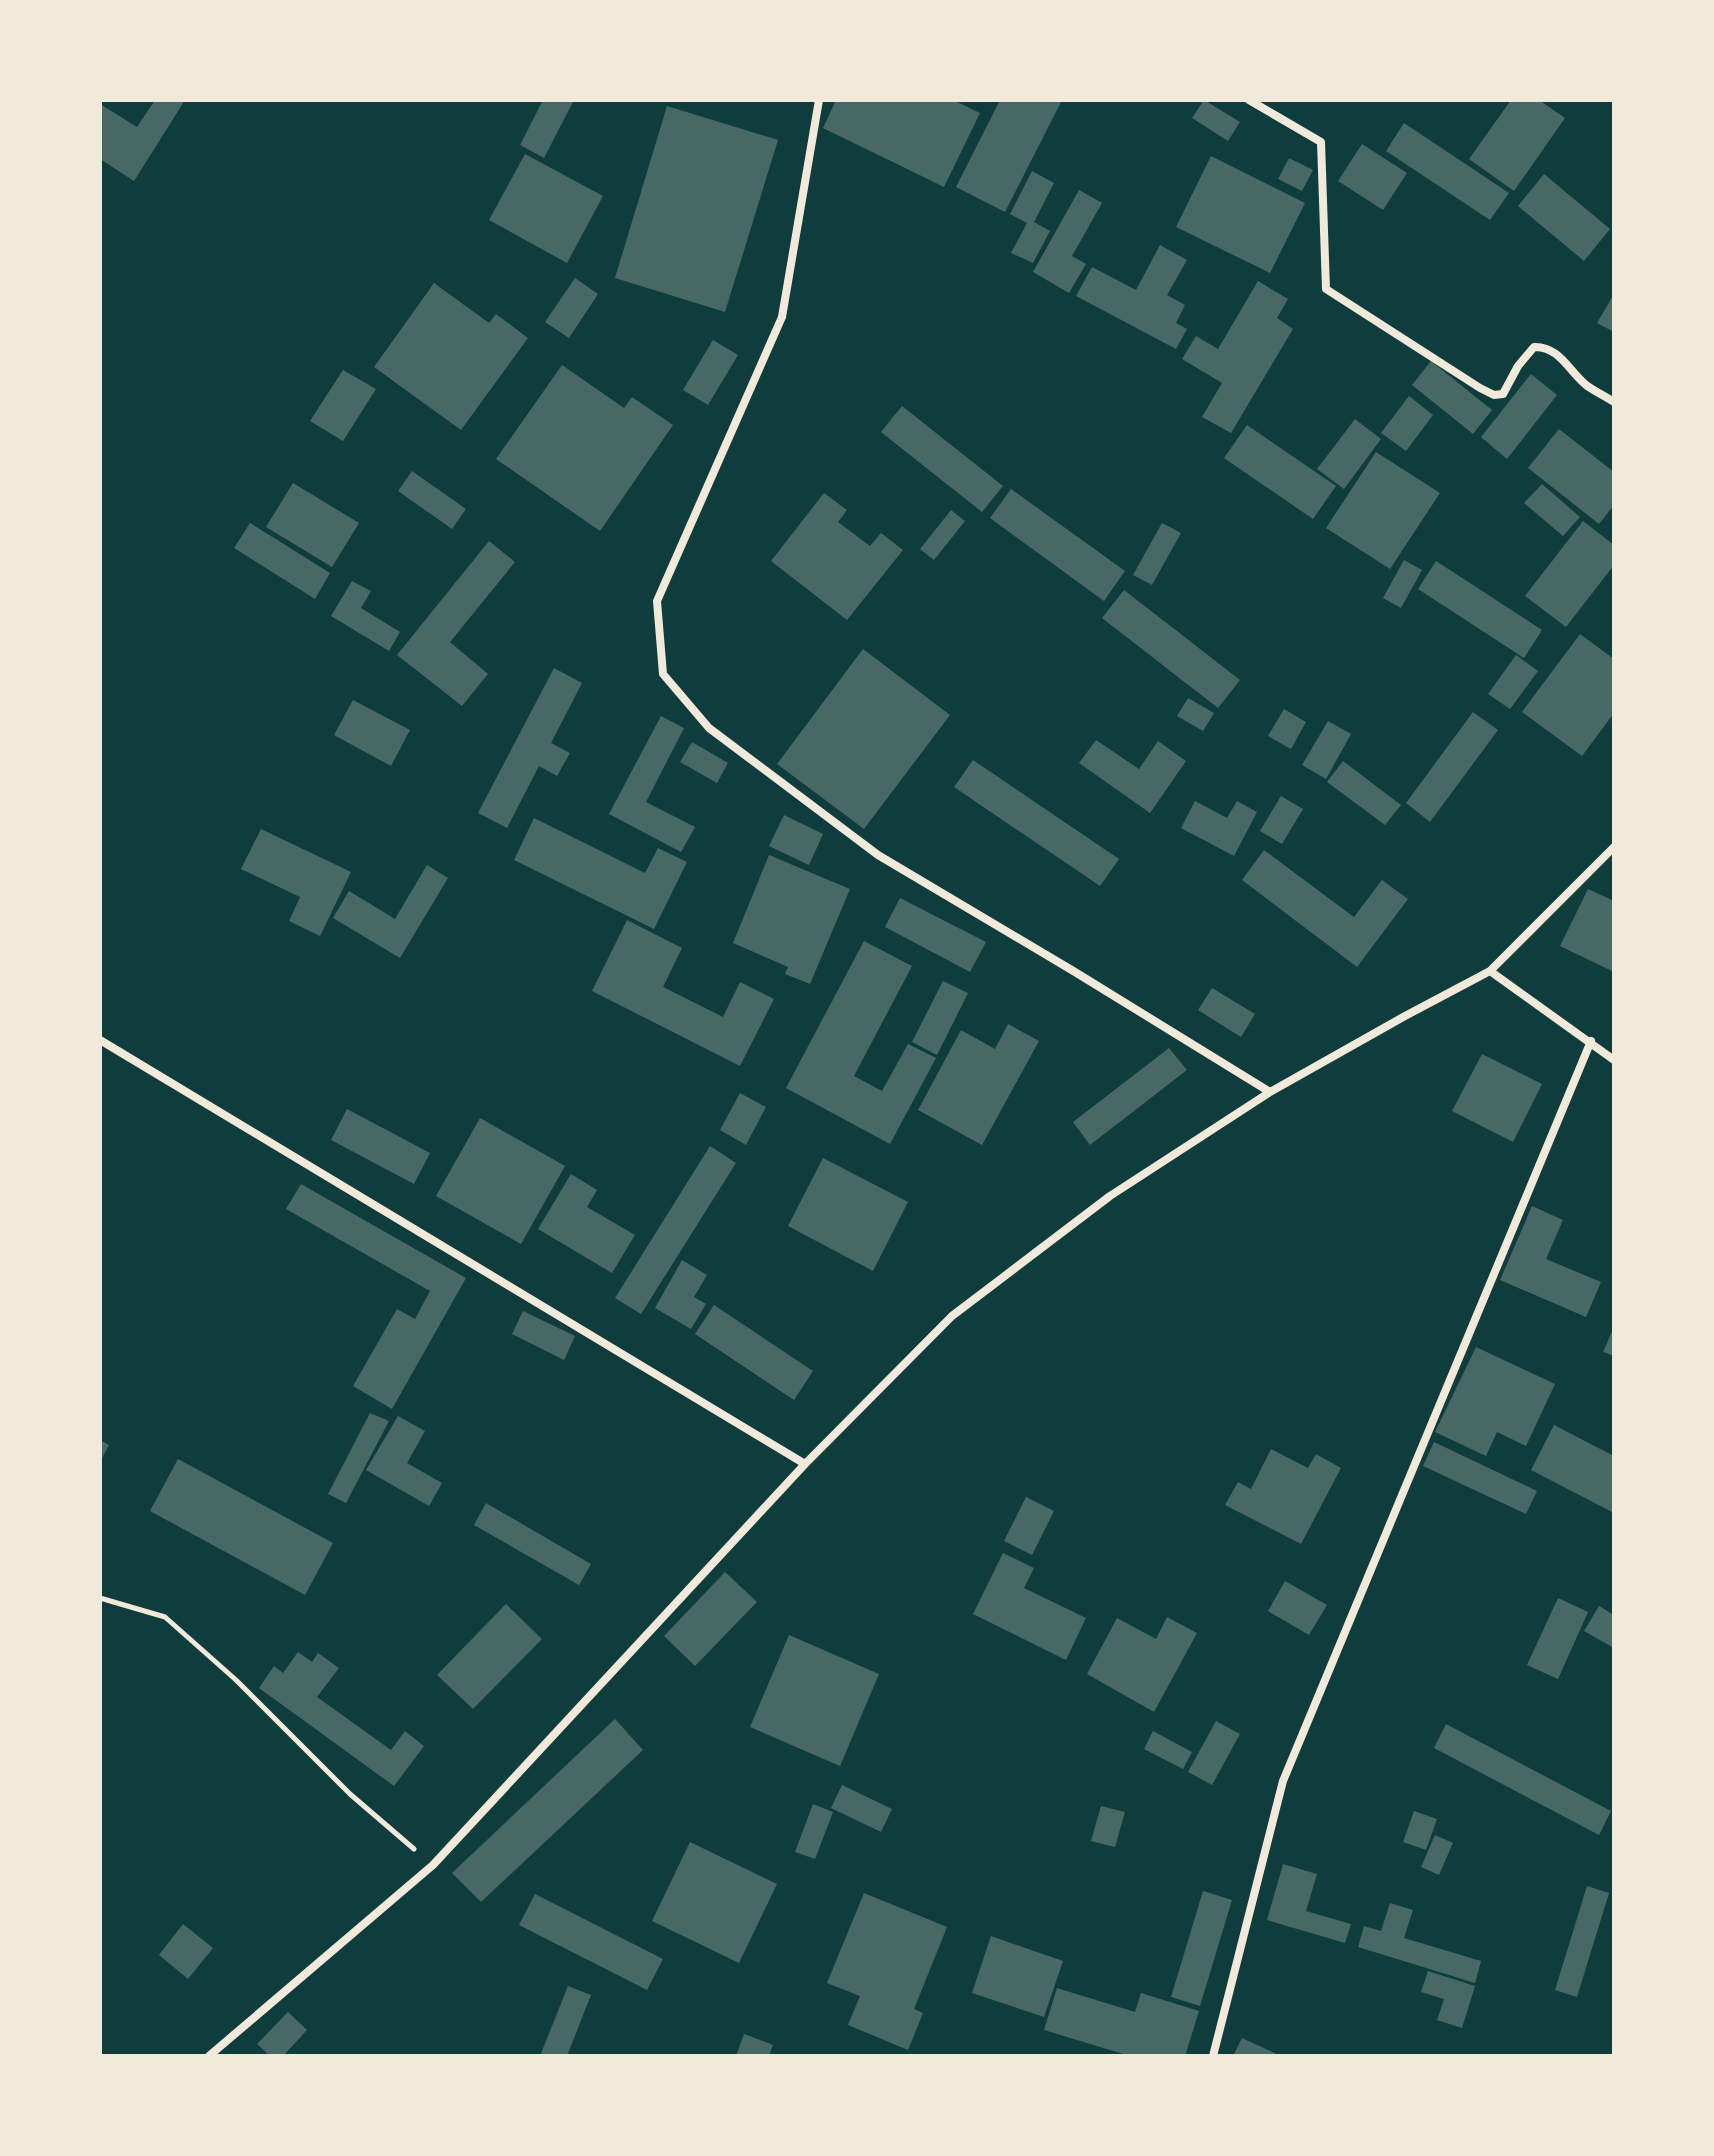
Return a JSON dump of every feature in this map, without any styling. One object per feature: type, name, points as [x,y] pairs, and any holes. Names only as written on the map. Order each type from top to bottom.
[{"type":"street","points":[[819,100],[782,317],[657,601],[663,674],[709,728],[878,855],[1270,1092]]},
{"type":"street","points":[[1249,100],[1321,142],[1326,289],[1494,395],[1503,394],[1518,366],[1534,347],[1543,347],[1562,358],[1586,385],[1614,402]]},
{"type":"street","points":[[209,2056],[433,1865],[805,1464],[952,1316],[1110,1196],[1270,1092],[1490,971],[1614,847]]},
{"type":"street","points":[[1490,971],[1614,1060]]},
{"type":"street","points":[[100,1040],[805,1464]]},
{"type":"street","points":[[1213,2056],[1283,1781],[1591,1041]]},
{"type":"path","points":[[100,1598],[165,1617],[236,1680],[350,1794],[433,1865]]},
{"type":"building","points":[[155,100],[185,100],[134,181],[100,159],[100,104],[137,127]]},
{"type":"building","points":[[543,100],[574,100],[544,158],[520,145]]},
{"type":"building","points":[[836,100],[953,100],[980,113],[944,187],[823,128]]},
{"type":"building","points":[[1000,100],[1062,100],[1005,212],[956,187]]},
{"type":"building","points":[[1204,100],[1240,122],[1228,141],[1192,118]]},
{"type":"building","points":[[1511,100],[1539,100],[1565,118],[1514,191],[1469,159]]},
{"type":"building","points":[[667,106],[778,140],[725,312],[615,278]]},
{"type":"building","points":[[1404,123],[1509,193],[1490,220],[1386,151]]},
{"type":"building","points":[[1362,144],[1407,173],[1383,210],[1338,181]]},
{"type":"building","points":[[525,154],[603,196],[567,263],[489,220]]},
{"type":"building","points":[[1211,156],[1305,203],[1270,273],[1176,227]]},
{"type":"building","points":[[1289,158],[1313,170],[1302,191],[1278,179]]},
{"type":"building","points":[[1032,171],[1054,183],[1034,222],[1050,231],[1033,263],[1011,253],[1027,223],[1010,214]]},
{"type":"building","points":[[1544,174],[1610,229],[1584,261],[1518,206]]},
{"type":"building","points":[[1079,190],[1102,203],[1072,256],[1086,264],[1069,293],[1033,272]]},
{"type":"building","points":[[1160,245],[1187,260],[1167,295],[1185,305],[1176,323],[1187,329],[1176,349],[1076,296],[1092,267],[1136,290]]},
{"type":"building","points":[[575,278],[598,294],[569,338],[545,322]]},
{"type":"building","points":[[1258,281],[1288,299],[1277,318],[1293,329],[1231,433],[1202,417],[1222,383],[1182,359],[1196,336],[1218,349]]},
{"type":"building","points":[[434,283],[489,323],[496,314],[528,338],[461,430],[374,367]]},
{"type":"building","points":[[1614,294],[1614,332],[1597,323]]},
{"type":"building","points":[[713,340],[738,355],[708,405],[683,390]]},
{"type":"building","points":[[1431,361],[1492,410],[1473,434],[1412,385]]},
{"type":"building","points":[[562,365],[624,408],[632,397],[673,425],[600,531],[496,459]]},
{"type":"building","points":[[343,370],[376,389],[343,441],[310,421]]},
{"type":"building","points":[[1531,374],[1557,395],[1507,459],[1481,437]]},
{"type":"building","points":[[1409,396],[1433,415],[1406,451],[1381,433]]},
{"type":"building","points":[[902,406],[1003,486],[982,512],[881,432]]},
{"type":"building","points":[[1355,419],[1381,439],[1344,489],[1317,469]]},
{"type":"building","points":[[1247,425],[1336,486],[1313,519],[1224,458]]},
{"type":"building","points":[[1559,429],[1614,472],[1614,505],[1599,524],[1528,468]]},
{"type":"building","points":[[1376,452],[1440,493],[1390,569],[1326,528]]},
{"type":"building","points":[[412,471],[466,509],[452,529],[398,491]]},
{"type":"building","points":[[293,483],[359,523],[332,567],[266,527]]},
{"type":"building","points":[[1542,484],[1580,517],[1563,536],[1524,503]]},
{"type":"building","points":[[1011,489],[1125,571],[1104,601],[990,518]]},
{"type":"building","points":[[824,493],[847,510],[838,522],[870,546],[881,533],[903,550],[847,620],[771,561]]},
{"type":"building","points":[[951,510],[965,521],[934,560],[920,549]]},
{"type":"building","points":[[1583,521],[1614,545],[1614,565],[1566,627],[1525,596]]},
{"type":"building","points":[[250,523],[330,573],[315,599],[234,548]]},
{"type":"building","points":[[1162,523],[1181,533],[1152,585],[1133,575]]},
{"type":"building","points":[[489,541],[515,562],[450,642],[488,674],[462,706],[397,655]]},
{"type":"building","points":[[1404,560],[1422,570],[1401,608],[1383,598]]},
{"type":"building","points":[[1436,561],[1542,630],[1524,658],[1418,589]]},
{"type":"building","points":[[352,581],[371,591],[361,608],[400,632],[389,651],[331,616]]},
{"type":"building","points":[[1124,590],[1240,680],[1218,708],[1102,618]]},
{"type":"building","points":[[1580,634],[1614,659],[1614,713],[1582,756],[1522,712]]},
{"type":"building","points":[[863,649],[950,715],[864,829],[777,764]]},
{"type":"building","points":[[1516,655],[1538,671],[1510,709],[1488,694]]},
{"type":"building","points":[[554,668],[582,683],[551,743],[570,753],[557,776],[539,766],[507,828],[478,813]]},
{"type":"building","points":[[1188,698],[1214,713],[1203,731],[1177,716]]},
{"type":"building","points":[[353,700],[410,730],[391,766],[334,735]]},
{"type":"building","points":[[1284,709],[1306,722],[1291,749],[1268,736]]},
{"type":"building","points":[[1473,712],[1498,730],[1430,822],[1406,803]]},
{"type":"building","points":[[661,716],[684,728],[646,802],[695,827],[681,852],[609,814]]},
{"type":"building","points":[[1328,721],[1351,734],[1326,779],[1302,765]]},
{"type":"building","points":[[1096,740],[1139,769],[1158,741],[1186,761],[1150,813],[1079,763]]},
{"type":"building","points":[[692,742],[728,763],[717,783],[680,762]]},
{"type":"building","points":[[973,760],[1119,859],[1100,886],[954,787]]},
{"type":"building","points":[[1343,761],[1401,805],[1385,825],[1327,782]]},
{"type":"building","points":[[1281,796],[1303,809],[1282,844],[1260,831]]},
{"type":"building","points":[[1195,801],[1227,818],[1237,801],[1257,812],[1234,856],[1181,828]]},
{"type":"building","points":[[784,815],[823,834],[809,865],[769,846]]},
{"type":"building","points":[[534,818],[645,873],[658,848],[687,862],[654,929],[514,860]]},
{"type":"building","points":[[261,829],[351,872],[320,936],[289,921],[300,897],[241,869]]},
{"type":"building","points":[[1264,850],[1354,917],[1382,880],[1408,899],[1357,967],[1242,880]]},
{"type":"building","points":[[769,855],[850,889],[810,984],[785,974],[788,967],[733,943]]},
{"type":"building","points":[[427,865],[448,878],[400,958],[333,918],[349,891],[395,919]]},
{"type":"building","points":[[1588,889],[1614,901],[1614,972],[1560,946]]},
{"type":"building","points":[[900,898],[986,942],[970,972],[885,927]]},
{"type":"building","points":[[627,920],[682,948],[663,987],[723,1017],[740,982],[774,999],[740,1066],[592,991]]},
{"type":"building","points":[[864,941],[912,966],[854,1076],[882,1091],[908,1044],[936,1058],[890,1144],[786,1088]]},
{"type":"building","points":[[943,981],[968,993],[937,1055],[912,1042]]},
{"type":"building","points":[[1212,988],[1255,1014],[1241,1037],[1198,1010]]},
{"type":"building","points":[[1008,1024],[1039,1041],[982,1145],[918,1110],[961,1030],[995,1049]]},
{"type":"building","points":[[1169,1048],[1187,1070],[1090,1145],[1073,1122]]},
{"type":"building","points":[[1482,1054],[1542,1084],[1513,1142],[1452,1111]]},
{"type":"building","points":[[740,1093],[766,1107],[746,1145],[720,1130]]},
{"type":"building","points":[[347,1109],[430,1153],[414,1184],[331,1140]]},
{"type":"building","points":[[480,1118],[565,1166],[521,1244],[436,1196]]},
{"type":"building","points":[[710,1146],[736,1163],[641,1314],[615,1298]]},
{"type":"building","points":[[823,1158],[908,1202],[873,1271],[788,1226]]},
{"type":"building","points":[[571,1174],[597,1190],[587,1207],[635,1235],[612,1273],[538,1229]]},
{"type":"building","points":[[301,1184],[466,1278],[392,1409],[353,1386],[397,1309],[415,1319],[430,1291],[286,1209]]},
{"type":"building","points":[[1532,1206],[1563,1220],[1546,1259],[1601,1282],[1586,1317],[1500,1280]]},
{"type":"building","points":[[682,1260],[707,1275],[694,1297],[706,1304],[691,1329],[655,1308]]},
{"type":"building","points":[[714,1305],[813,1371],[794,1400],[695,1334]]},
{"type":"building","points":[[523,1311],[575,1336],[564,1360],[512,1334]]},
{"type":"building","points":[[1614,1327],[1614,1356],[1603,1352]]},
{"type":"building","points":[[1476,1347],[1555,1384],[1526,1446],[1497,1432],[1486,1456],[1435,1432]]},
{"type":"building","points":[[370,1413],[389,1421],[346,1503],[328,1494]]},
{"type":"building","points":[[398,1416],[425,1431],[407,1463],[442,1483],[429,1506],[366,1470]]},
{"type":"building","points":[[1554,1425],[1614,1456],[1614,1513],[1531,1470]]},
{"type":"building","points":[[100,1440],[109,1445],[100,1462]]},
{"type":"building","points":[[1434,1442],[1537,1491],[1526,1514],[1423,1466]]},
{"type":"building","points":[[1271,1449],[1308,1468],[1316,1454],[1341,1468],[1301,1544],[1225,1505],[1238,1482],[1251,1489]]},
{"type":"building","points":[[178,1459],[333,1543],[305,1595],[150,1511]]},
{"type":"building","points":[[1026,1497],[1054,1511],[1032,1555],[1004,1541]]},
{"type":"building","points":[[486,1503],[591,1564],[579,1585],[474,1525]]},
{"type":"building","points":[[1003,1553],[1034,1568],[1024,1588],[1086,1618],[1066,1660],[973,1614]]},
{"type":"building","points":[[725,1572],[757,1602],[695,1666],[664,1636]]},
{"type":"building","points":[[1285,1581],[1327,1605],[1309,1635],[1268,1611]]},
{"type":"building","points":[[1558,1598],[1588,1612],[1558,1679],[1527,1665]]},
{"type":"building","points":[[506,1604],[542,1639],[473,1709],[437,1675]]},
{"type":"building","points":[[1599,1606],[1614,1615],[1614,1648],[1584,1631]]},
{"type":"building","points":[[1167,1617],[1197,1633],[1154,1712],[1087,1674],[1117,1618],[1156,1639]]},
{"type":"building","points":[[789,1635],[879,1674],[840,1766],[750,1727]]},
{"type":"building","points":[[298,1652],[312,1662],[318,1653],[339,1668],[317,1697],[391,1750],[405,1731],[424,1746],[394,1786],[259,1688],[274,1666],[283,1673]]},
{"type":"building","points":[[615,1719],[643,1750],[481,1902],[452,1873]]},
{"type":"building","points":[[1216,1721],[1240,1734],[1212,1785],[1188,1772]]},
{"type":"building","points":[[1446,1724],[1611,1811],[1599,1835],[1434,1748]]},
{"type":"building","points":[[1153,1731],[1192,1752],[1183,1769],[1144,1749]]},
{"type":"building","points":[[842,1785],[892,1809],[881,1832],[831,1808]]},
{"type":"building","points":[[813,1804],[833,1812],[815,1859],[795,1852]]},
{"type":"building","points":[[1101,1806],[1125,1812],[1115,1847],[1091,1841]]},
{"type":"building","points":[[1414,1811],[1437,1819],[1426,1850],[1403,1842]]},
{"type":"building","points":[[1435,1835],[1453,1843],[1439,1875],[1421,1867]]},
{"type":"building","points":[[690,1842],[777,1884],[739,1963],[652,1921]]},
{"type":"building","points":[[1283,1864],[1317,1874],[1306,1911],[1351,1924],[1345,1943],[1267,1920]]},
{"type":"building","points":[[1587,1886],[1609,1893],[1577,1997],[1555,1990]]},
{"type":"building","points":[[1203,1891],[1232,1900],[1200,2006],[1171,1997]]},
{"type":"building","points":[[864,1893],[947,1927],[914,2009],[923,2013],[908,2050],[848,2025],[860,1996],[827,1983]]},
{"type":"building","points":[[535,1894],[663,1959],[647,1990],[519,1925]]},
{"type":"building","points":[[1390,1903],[1413,1910],[1404,1938],[1481,1961],[1475,1983],[1358,1947],[1364,1926],[1381,1931]]},
{"type":"building","points":[[183,1924],[213,1948],[188,1979],[159,1955]]},
{"type":"building","points":[[991,1936],[1063,1961],[1044,2017],[972,1993]]},
{"type":"building","points":[[1428,1971],[1475,1986],[1462,2028],[1437,2020],[1444,1999],[1421,1992]]},
{"type":"building","points":[[568,1986],[591,1995],[567,2056],[540,2056]]},
{"type":"building","points":[[1057,1988],[1135,2012],[1141,1993],[1199,2011],[1185,2056],[1130,2056],[1044,2030]]},
{"type":"building","points":[[288,2012],[307,2030],[283,2056],[270,2056],[257,2044]]},
{"type":"building","points":[[744,2034],[773,2045],[769,2056],[736,2056]]},
{"type":"building","points":[[1242,2038],[1281,2056],[1233,2056]]}]
